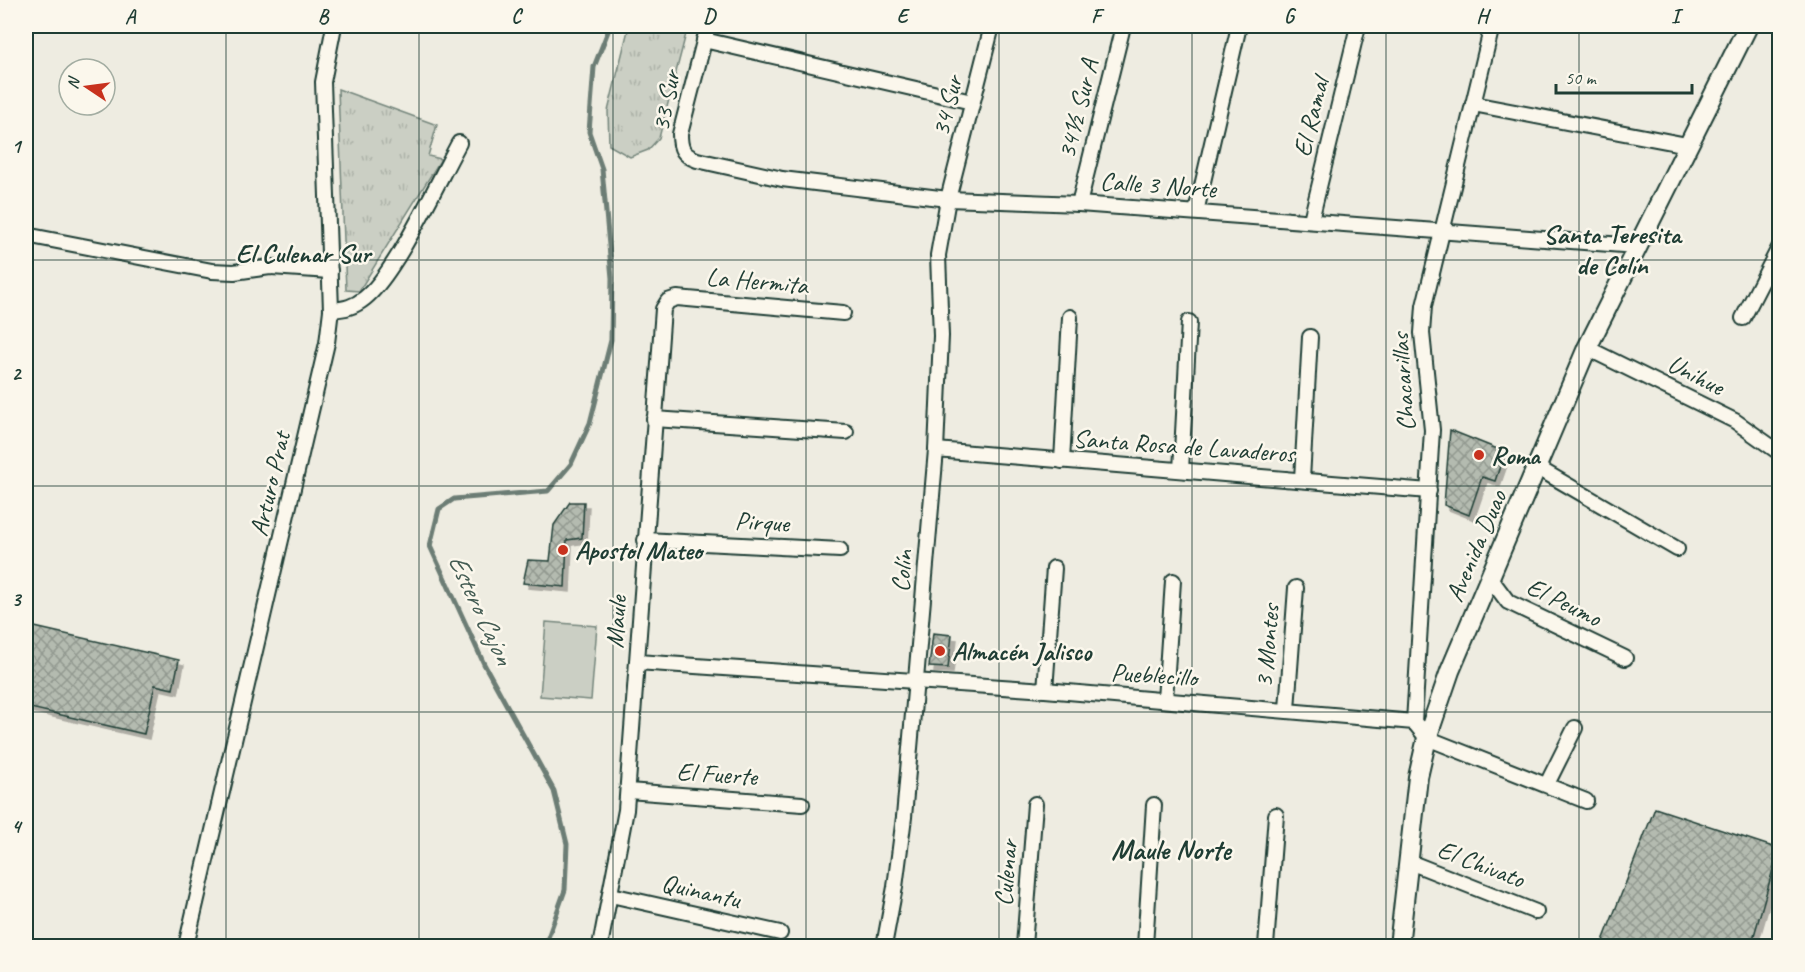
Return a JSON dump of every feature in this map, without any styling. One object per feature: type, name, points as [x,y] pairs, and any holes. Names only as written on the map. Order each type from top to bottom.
[{"type":"street","name":"Arturo Prat","points":[[186,946],[322,366],[331,310],[323,82],[334,26]]},
{"type":"street","name":"33 Sur","points":[[682,151],[680,134],[708,26]]},
{"type":"street","name":"34 Sur","points":[[948,199],[992,26]]},
{"type":"street","name":"34½ Sur A","points":[[1080,204],[1123,26]]},
{"type":"street","points":[[1196,212],[1239,26]]},
{"type":"street","name":"El Ramal","points":[[1311,220],[1358,26]]},
{"type":"street","name":"Chacarillas","points":[[1414,722],[1432,411],[1423,318],[1492,26]]},
{"type":"street","name":"Avenida Duao","points":[[1399,946],[1418,777],[1427,738],[1449,671],[1538,468],[1587,348],[1748,26]]},
{"type":"street","points":[[704,40],[972,102]]},
{"type":"street","points":[[1473,104],[1687,145]]},
{"type":"street","points":[[331,310],[350,308],[367,297],[393,263],[459,143]]},
{"type":"street","name":"Calle 3 Norte","points":[[682,151],[687,157],[697,160],[782,179],[948,199],[1080,204],[1636,246]]},
{"type":"street","name":"Colín","points":[[884,946],[900,852],[917,681],[936,450],[941,336],[937,263],[948,199]]},
{"type":"street","points":[[26,235],[212,271],[234,272],[270,267],[330,272]]},
{"type":"street","points":[[1743,318],[1779,246]]},
{"type":"street","name":"La Hermita","points":[[668,300],[677,298],[843,313]]},
{"type":"street","name":"Maule","points":[[600,946],[628,791],[654,419],[663,309],[668,300]]},
{"type":"street","points":[[1062,461],[1070,317]]},
{"type":"street","points":[[1181,470],[1190,322]]},
{"type":"street","points":[[1302,479],[1310,337]]},
{"type":"street","name":"Unihue","points":[[1587,348],[1734,422],[1779,453]]},
{"type":"street","points":[[654,419],[846,432]]},
{"type":"street","name":"Santa Rosa de Lavaderos","points":[[936,450],[1429,491]]},
{"type":"street","points":[[1538,468],[1677,549]]},
{"type":"street","name":"Pirque","points":[[645,540],[840,550]]},
{"type":"street","points":[[1045,690],[1054,568]]},
{"type":"street","name":"El Peumo","points":[[1490,578],[1508,602],[1625,658]]},
{"type":"street","points":[[1166,700],[1173,580]]},
{"type":"street","name":"3 Montes","points":[[1287,709],[1296,588]]},
{"type":"street","name":"Pueblecillo","points":[[637,662],[1045,690],[1287,709],[1414,722]]},
{"type":"street","points":[[1414,722],[1427,738],[1586,801]]},
{"type":"street","points":[[1547,784],[1575,728]]},
{"type":"street","name":"El Fuerte","points":[[628,791],[802,804]]},
{"type":"street","name":"Culenar","points":[[1024,946],[1035,804]]},
{"type":"street","points":[[1145,946],[1154,805]]},
{"type":"street","points":[[1266,946],[1276,815]]},
{"type":"street","name":"El Chivato","points":[[1407,861],[1536,912]]},
{"type":"street","name":"Quinantu","points":[[611,895],[780,933]]},
{"type":"green space","points":[[629,26],[688,26],[659,138],[648,150],[630,157],[609,145],[608,111]]},
{"type":"green space","points":[[338,89],[437,125],[428,156],[441,159],[359,291],[346,290]]},
{"type":"green space","points":[[546,622],[597,626],[591,700],[540,696]]},
{"type":"building","points":[[1450,430],[1505,452],[1495,481],[1482,477],[1469,515],[1444,505]]},
{"type":"building","name":"Apostol Mateo","points":[[570,502],[584,502],[582,538],[567,540],[565,587],[523,583],[528,560],[550,561],[554,525]]},
{"type":"building","points":[[26,625],[179,660],[173,689],[155,685],[144,734],[26,707]]},
{"type":"building","name":"Almacén Jalisco","points":[[933,633],[952,635],[948,668],[929,667]]},
{"type":"building","points":[[1655,808],[1779,849],[1751,946],[1601,946]]},
{"type":"waterway","name":"Estero Cajon","points":[[545,946],[565,890],[567,844],[554,791],[484,664],[430,546],[439,509],[454,499],[548,491],[571,464],[590,423],[611,340],[612,278],[602,169],[589,132],[594,67],[610,26]]},
{"type":"place","name":"Roma","points":[[1479,455]]},
{"type":"place","name":"Apostol Mateo","points":[[563,550]]},
{"type":"place","name":"Almacén Jalisco","points":[[940,651]]},
{"type":"district","name":"Santa Teresita de Colín","points":[[1612,250]]},
{"type":"district","name":"El Culenar Sur","points":[[303,253]]},
{"type":"district","name":"Maule Norte","points":[[1171,849]]}]
